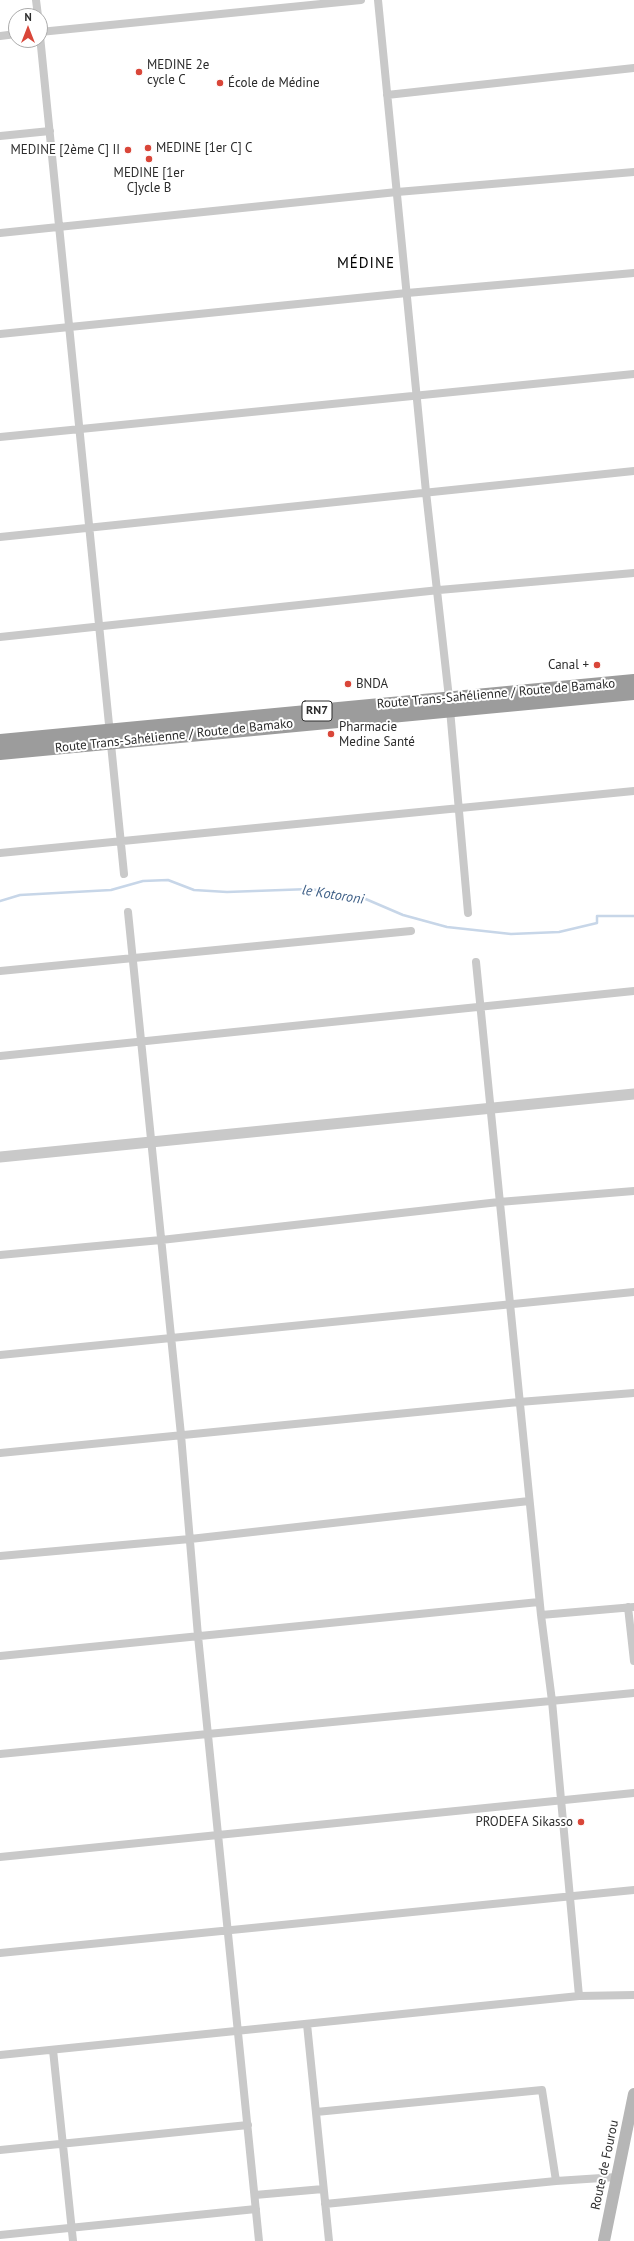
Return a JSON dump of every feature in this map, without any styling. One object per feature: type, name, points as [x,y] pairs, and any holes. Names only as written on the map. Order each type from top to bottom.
[{"type":"highway","name":"Route Trans-Sahélienne / Route de Bamako","points":[[0,741],[111,736],[450,704],[634,681]]},
{"type":"highway","name":"Route Trans-Sahélienne / Route de Bamako","points":[[450,704],[634,693]]},
{"type":"highway","name":"Route Trans-Sahélienne / Route de Bamako","points":[[0,753],[111,736]]},
{"type":"main road","name":"Route de Fourou","points":[[604,2241],[634,2094]]},
{"type":"street","points":[[48,31],[361,0]]},
{"type":"street","points":[[378,0],[418,396],[426,492],[439,590],[468,913]]},
{"type":"street","points":[[41,48],[124,874]]},
{"type":"street","points":[[387,95],[634,68]]},
{"type":"street","points":[[0,136],[50,131]]},
{"type":"street","points":[[0,233],[397,192],[634,172]]},
{"type":"street","points":[[0,334],[407,293],[634,273]]},
{"type":"street","points":[[0,438],[634,374]]},
{"type":"street","points":[[0,537],[634,471]]},
{"type":"street","points":[[0,637],[439,590],[634,572]]},
{"type":"street","points":[[0,853],[634,791]]},
{"type":"street","points":[[128,912],[150,1142],[181,1435],[198,1636],[259,2241]]},
{"type":"street","points":[[0,971],[411,930]]},
{"type":"street","points":[[476,962],[539,1602],[552,1701],[560,1802],[579,1996]]},
{"type":"street","points":[[0,1056],[634,991]]},
{"type":"street","points":[[0,1157],[634,1094]]},
{"type":"street","points":[[0,1255],[161,1240],[499,1202],[634,1191]]},
{"type":"street","points":[[0,1355],[171,1339],[510,1303],[634,1292]]},
{"type":"street","points":[[0,1453],[634,1392]]},
{"type":"street","points":[[0,1556],[190,1539],[529,1501]]},
{"type":"street","points":[[0,1656],[539,1602]]},
{"type":"street","points":[[541,1615],[631,1607],[634,1661]]},
{"type":"street","points":[[0,1754],[634,1693]]},
{"type":"street","points":[[0,1858],[560,1802],[634,1793]]},
{"type":"street","points":[[0,1953],[634,1890]]},
{"type":"street","points":[[0,2055],[579,1996],[634,1995]]},
{"type":"street","points":[[307,2024],[329,2241]]},
{"type":"street","points":[[53,2050],[73,2241]]},
{"type":"street","points":[[316,2112],[542,2090],[556,2181]]},
{"type":"street","points":[[0,2150],[63,2145],[248,2125]]},
{"type":"street","points":[[325,2204],[556,2181],[617,2177]]},
{"type":"street","points":[[255,2195],[324,2189]]},
{"type":"street","points":[[0,2235],[72,2229],[256,2209]]},
{"type":"waterway","name":"le Kotoroni","points":[[0,901],[20,895],[111,890],[143,881],[168,880],[194,890],[227,892],[310,889],[361,897],[403,915],[447,927],[511,934],[559,932],[597,923],[597,916],[634,916]]},
{"type":"place","name":"MEDINE 2e cycle C","points":[[139,72]]},
{"type":"place","name":"École de Médine","points":[[220,83]]},
{"type":"place","name":"MEDINE [1er C] C","points":[[148,148]]},
{"type":"place","name":"MEDINE [2ème C] II","points":[[128,150]]},
{"type":"place","name":"MEDINE [1er C]ycle B","points":[[149,159]]},
{"type":"place","name":"Canal +","points":[[597,665]]},
{"type":"place","name":"BNDA","points":[[348,684]]},
{"type":"place","name":"Pharmacie Medine Santé","points":[[331,734]]},
{"type":"place","name":"PRODEFA Sikasso","points":[[581,1822]]},
{"type":"district","name":"MÉDINE","points":[[366,264]]}]
